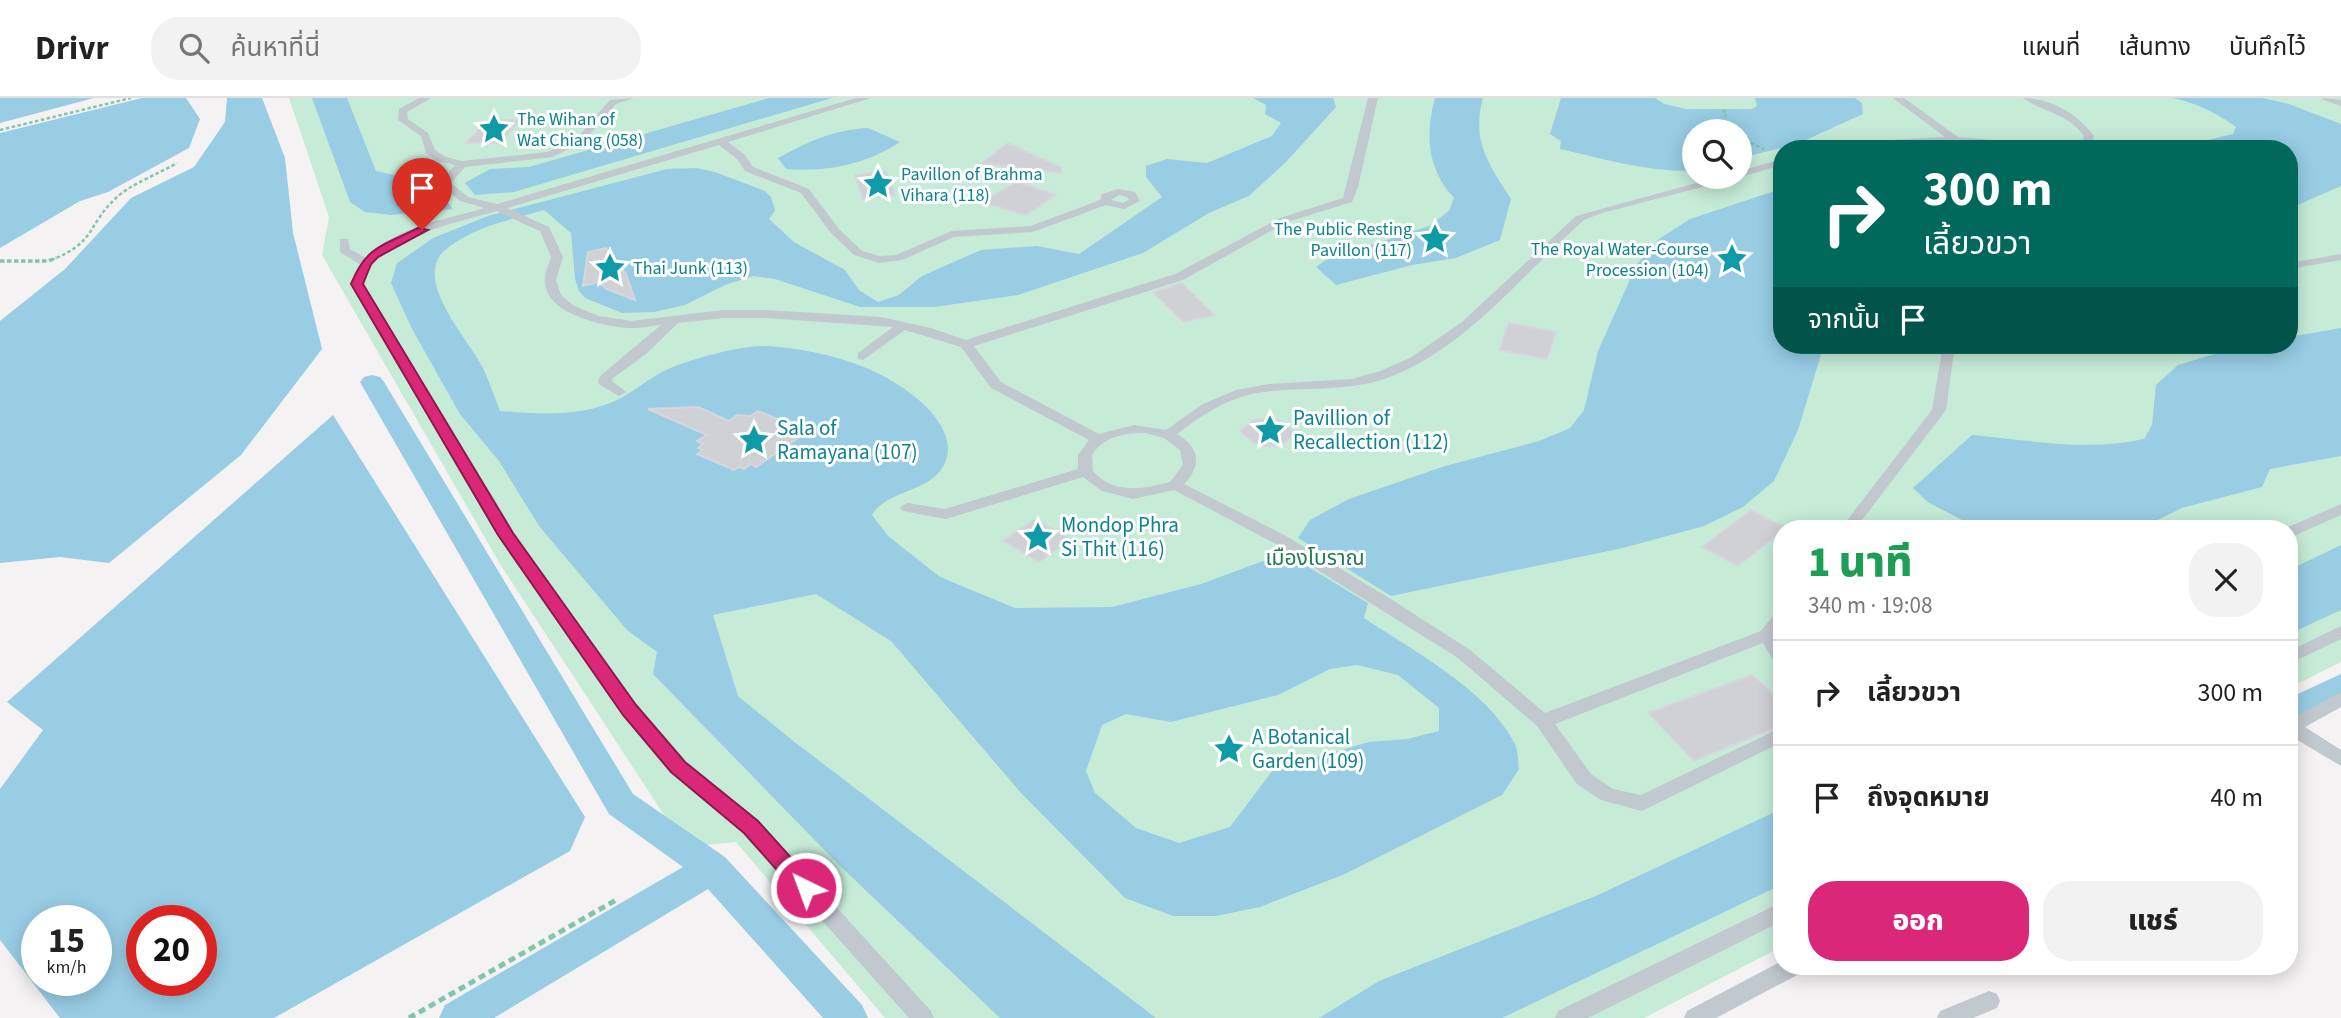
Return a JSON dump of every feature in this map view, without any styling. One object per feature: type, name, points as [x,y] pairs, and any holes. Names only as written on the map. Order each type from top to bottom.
[{"type":"lane","points":[[426,98],[402,111],[403,120],[425,135],[430,151],[442,159],[462,164],[549,155],[580,140],[610,100],[629,98]]},
{"type":"lane","points":[[866,98],[422,230],[389,245],[366,263],[357,284],[506,535],[630,710],[678,767],[751,827],[923,1018]]},
{"type":"lane","points":[[966,344],[1179,277],[1208,265],[1277,223],[1348,200],[1373,98]]},
{"type":"lane","points":[[1898,98],[1956,140]]},
{"type":"lane","points":[[2028,98],[2069,116],[2084,128],[2089,136],[2088,140]]},
{"type":"lane","points":[[2327,98],[2341,103]]},
{"type":"lane","points":[[719,140],[741,157],[749,169],[805,191],[835,232],[858,253],[879,260],[898,257],[952,234],[1033,229],[1105,202]]},
{"type":"lane","points":[[462,164],[445,183],[464,199],[526,218],[545,229],[556,257],[550,280],[556,296],[570,309],[596,319],[631,325],[723,314],[766,314],[881,321],[928,331],[966,344],[996,385],[1099,439]]},
{"type":"lane","points":[[1752,171],[1773,165]]},
{"type":"lane","points":[[1169,434],[1196,412],[1254,390],[1316,388],[1365,382],[1388,374],[1469,326],[1561,233],[1580,218],[1683,189]]},
{"type":"lane","points":[[344,241],[344,250],[366,263]]},
{"type":"lane","points":[[2298,264],[2341,257]]},
{"type":"lane","points":[[619,392],[605,382],[607,376],[641,351],[674,320]]},
{"type":"lane","points":[[863,356],[904,326]]},
{"type":"lane","points":[[1855,520],[1939,411],[1948,354]]},
{"type":"lane","points":[[1144,429],[1169,434],[1182,442],[1191,455],[1191,466],[1185,477],[1175,485],[1151,492],[1132,494],[1109,489],[1095,481],[1086,471],[1083,460],[1087,450],[1099,439],[1122,430],[1144,429]]},
{"type":"lane","points":[[908,508],[946,514],[1086,471]]},
{"type":"lane","points":[[1175,485],[1281,540],[1464,654],[1543,721],[1584,779],[1608,795],[1642,803],[1773,738]]},
{"type":"lane","points":[[2298,529],[2341,509]]},
{"type":"lane","points":[[1543,721],[1767,635],[1773,627]]},
{"type":"lane","points":[[2298,654],[2341,632]]},
{"type":"lane","points":[[1767,635],[1773,645]]},
{"type":"lane","points":[[2298,723],[2341,699]]},
{"type":"lane","points":[[2298,732],[2341,759]]},
{"type":"lane","points":[[1566,1018],[1773,915]]},
{"type":"lane","points":[[1704,1016],[1777,975]]},
{"type":"lane","points":[[1948,1018],[1989,1001]]},
{"type":"path","points":[[0,130],[131,98]]},
{"type":"path","points":[[1723,110],[1727,114],[1723,119]]},
{"type":"path","points":[[1752,144],[1766,150]]},
{"type":"path","points":[[0,261],[48,261],[69,253],[85,242],[116,197],[177,163]]},
{"type":"path","points":[[409,1018],[615,900]]},
{"type":"green space","name":"เมืองโบราณ","points":[[289,98],[2341,98],[2341,662],[2298,684],[2298,520],[1773,520],[1773,951],[1644,1018],[885,1018],[736,842],[685,847],[500,564],[322,255],[329,217]]},
{"type":"water","points":[[0,98],[94,98],[0,123]]},
{"type":"water","points":[[142,98],[186,98],[200,119],[189,148],[108,192],[80,201],[0,248],[0,133]]},
{"type":"water","points":[[227,98],[262,98],[285,158],[293,233],[322,349],[241,455],[109,563],[60,557],[0,563],[0,321],[65,269],[131,198],[194,167],[225,122]]},
{"type":"water","points":[[312,98],[347,98],[376,171],[433,183],[453,209],[391,215],[365,212],[350,202]]},
{"type":"water","points":[[769,98],[832,98],[514,192],[475,195],[465,183],[490,169],[529,167]]},
{"type":"water","points":[[1253,98],[1333,98],[1336,107],[1287,161],[1249,196],[1209,213],[1143,253],[1018,295],[934,307],[860,307],[775,279],[753,276],[725,285],[685,305],[654,312],[622,313],[585,298],[579,291],[575,279],[571,233],[544,210],[491,225],[466,236],[444,251],[436,263],[435,277],[439,293],[482,366],[500,411],[559,413],[587,410],[623,397],[659,373],[675,366],[746,347],[768,346],[809,351],[849,362],[904,388],[932,413],[946,435],[948,452],[940,471],[922,485],[879,506],[872,515],[888,536],[940,577],[1015,608],[1112,607],[1201,584],[1285,553],[1368,603],[1364,618],[1467,688],[1485,704],[1514,742],[1519,769],[1502,795],[1345,874],[1260,907],[1216,916],[1173,916],[1125,898],[1021,793],[891,641],[816,594],[713,615],[738,696],[1156,1018],[1000,1018],[838,864],[653,674],[657,652],[627,630],[539,526],[499,461],[460,414],[412,329],[391,283],[397,263],[433,238],[488,216],[667,169],[696,168],[715,172],[765,191],[771,197],[775,210],[769,219],[794,242],[845,270],[859,290],[878,302],[899,295],[922,276],[981,250],[1037,246],[1079,254],[1162,197],[1146,177],[1146,166],[1167,159],[1207,163],[1272,136],[1281,123],[1265,114],[1266,105]],"holes":[[[1357,665],[1398,675],[1439,708],[1439,731],[1407,739],[1369,742],[1273,770],[1230,827],[1179,843],[1136,828],[1095,793],[1086,771],[1102,725],[1126,714],[1171,722],[1278,695],[1330,669]]]},
{"type":"water","points":[[1435,98],[1483,98],[1479,127],[1484,152],[1511,199],[1500,240],[1456,258],[1412,265],[1336,285],[1316,267],[1326,260],[1429,226],[1449,211],[1454,198],[1433,163],[1429,138]]},
{"type":"water","points":[[1561,98],[1655,98],[1664,104],[1686,109],[1752,109],[1757,106],[1755,98],[1855,98],[1862,103],[1863,114],[1806,140],[1773,140],[1773,150],[1752,155],[1752,119],[1682,119],[1682,171],[1626,164],[1560,149],[1561,141],[1550,134]]},
{"type":"water","points":[[2172,98],[2262,98],[2289,104],[2341,124],[2341,186],[2298,205],[2298,140],[2208,140],[2233,134],[2236,127],[2222,117]]},
{"type":"water","points":[[868,128],[900,142],[873,156],[831,168],[786,169],[778,158],[821,137]]},
{"type":"water","points":[[1773,192],[1773,354],[1821,354],[1798,430],[1774,481],[1743,507],[1704,526],[1623,548],[1391,596],[1298,538],[1310,520],[1349,499],[1445,466],[1539,441],[1570,428],[1584,410],[1598,351],[1637,264],[1659,239],[1690,219]]},
{"type":"water","points":[[2341,328],[2341,456],[2270,469],[2262,487],[2182,508],[2157,520],[1962,520],[1929,503],[1913,488],[1972,435],[2080,445],[2144,439],[2152,425],[2156,385],[2178,365],[2215,354],[2298,354],[2298,335]]},
{"type":"water","points":[[333,415],[585,817],[570,851],[274,1018],[60,1018],[43,996],[112,996],[112,905],[21,905],[21,967],[0,940],[0,789],[43,730],[7,702]]},
{"type":"water","points":[[2341,545],[2341,610],[2298,630],[2298,566]]},
{"type":"water","points":[[1773,813],[1773,889],[1502,1018],[1319,1018],[1379,981],[1598,895]]},
{"type":"building","points":[[487,120],[520,120],[500,143],[466,143]]},
{"type":"building","points":[[1008,143],[1062,168],[1061,173],[982,163]]},
{"type":"building","points":[[886,171],[895,195],[863,199],[855,175]]},
{"type":"building","points":[[1017,182],[1056,195],[1026,215],[981,202]]},
{"type":"building","points":[[606,248],[626,274],[635,300],[606,289],[599,282],[583,286],[588,252]]},
{"type":"building","points":[[1182,283],[1214,315],[1183,322],[1153,292]]},
{"type":"building","points":[[1509,323],[1556,332],[1547,359],[1499,350]]},
{"type":"building","points":[[698,407],[729,421],[737,415],[750,416],[758,411],[796,427],[791,430],[797,432],[792,435],[798,438],[756,467],[751,464],[744,469],[739,467],[734,470],[697,454],[703,450],[698,448],[703,444],[697,441],[707,435],[648,409]]},
{"type":"building","points":[[1269,419],[1283,423],[1297,433],[1284,443],[1270,446],[1254,443],[1240,431],[1254,420]]},
{"type":"building","points":[[1751,510],[1773,521],[1773,538],[1738,566],[1702,547]]},
{"type":"building","points":[[1035,519],[1070,539],[1039,562],[1003,541]]},
{"type":"building","points":[[1752,675],[1773,694],[1773,729],[1694,761],[1648,713]]},
{"type":"waterway","points":[[372,382],[621,804],[712,868]]},
{"type":"waterway","points":[[2298,707],[2341,685]]},
{"type":"waterway","points":[[459,1018],[712,868]]},
{"type":"waterway","points":[[712,868],[848,1018]]},
{"type":"place","name":"The Wihan of Wat Chiang (058)","points":[[494,129]]},
{"type":"place","name":"Pavillon of Brahma Vihara (118)","points":[[878,184]]},
{"type":"place","name":"The Public Resting Pavillon (117)","points":[[1435,239]]},
{"type":"place","name":"The Royal Water-Course Procession (104)","points":[[1732,259]]},
{"type":"place","name":"Thai Junk (113)","points":[[610,268]]},
{"type":"place","name":"Pavillion of Recallection (112)","points":[[1270,430]]},
{"type":"place","name":"Sala of Ramayana (107)","points":[[754,440]]},
{"type":"place","name":"Mondop Phra Si Thit (116)","points":[[1038,537]]},
{"type":"place","name":"A Botanical Garden (109)","points":[[1229,749]]},
{"type":"route","points":[[422,230],[373,255],[366,263],[357,284],[506,535],[630,710],[678,767],[751,827],[806,888]]}]
